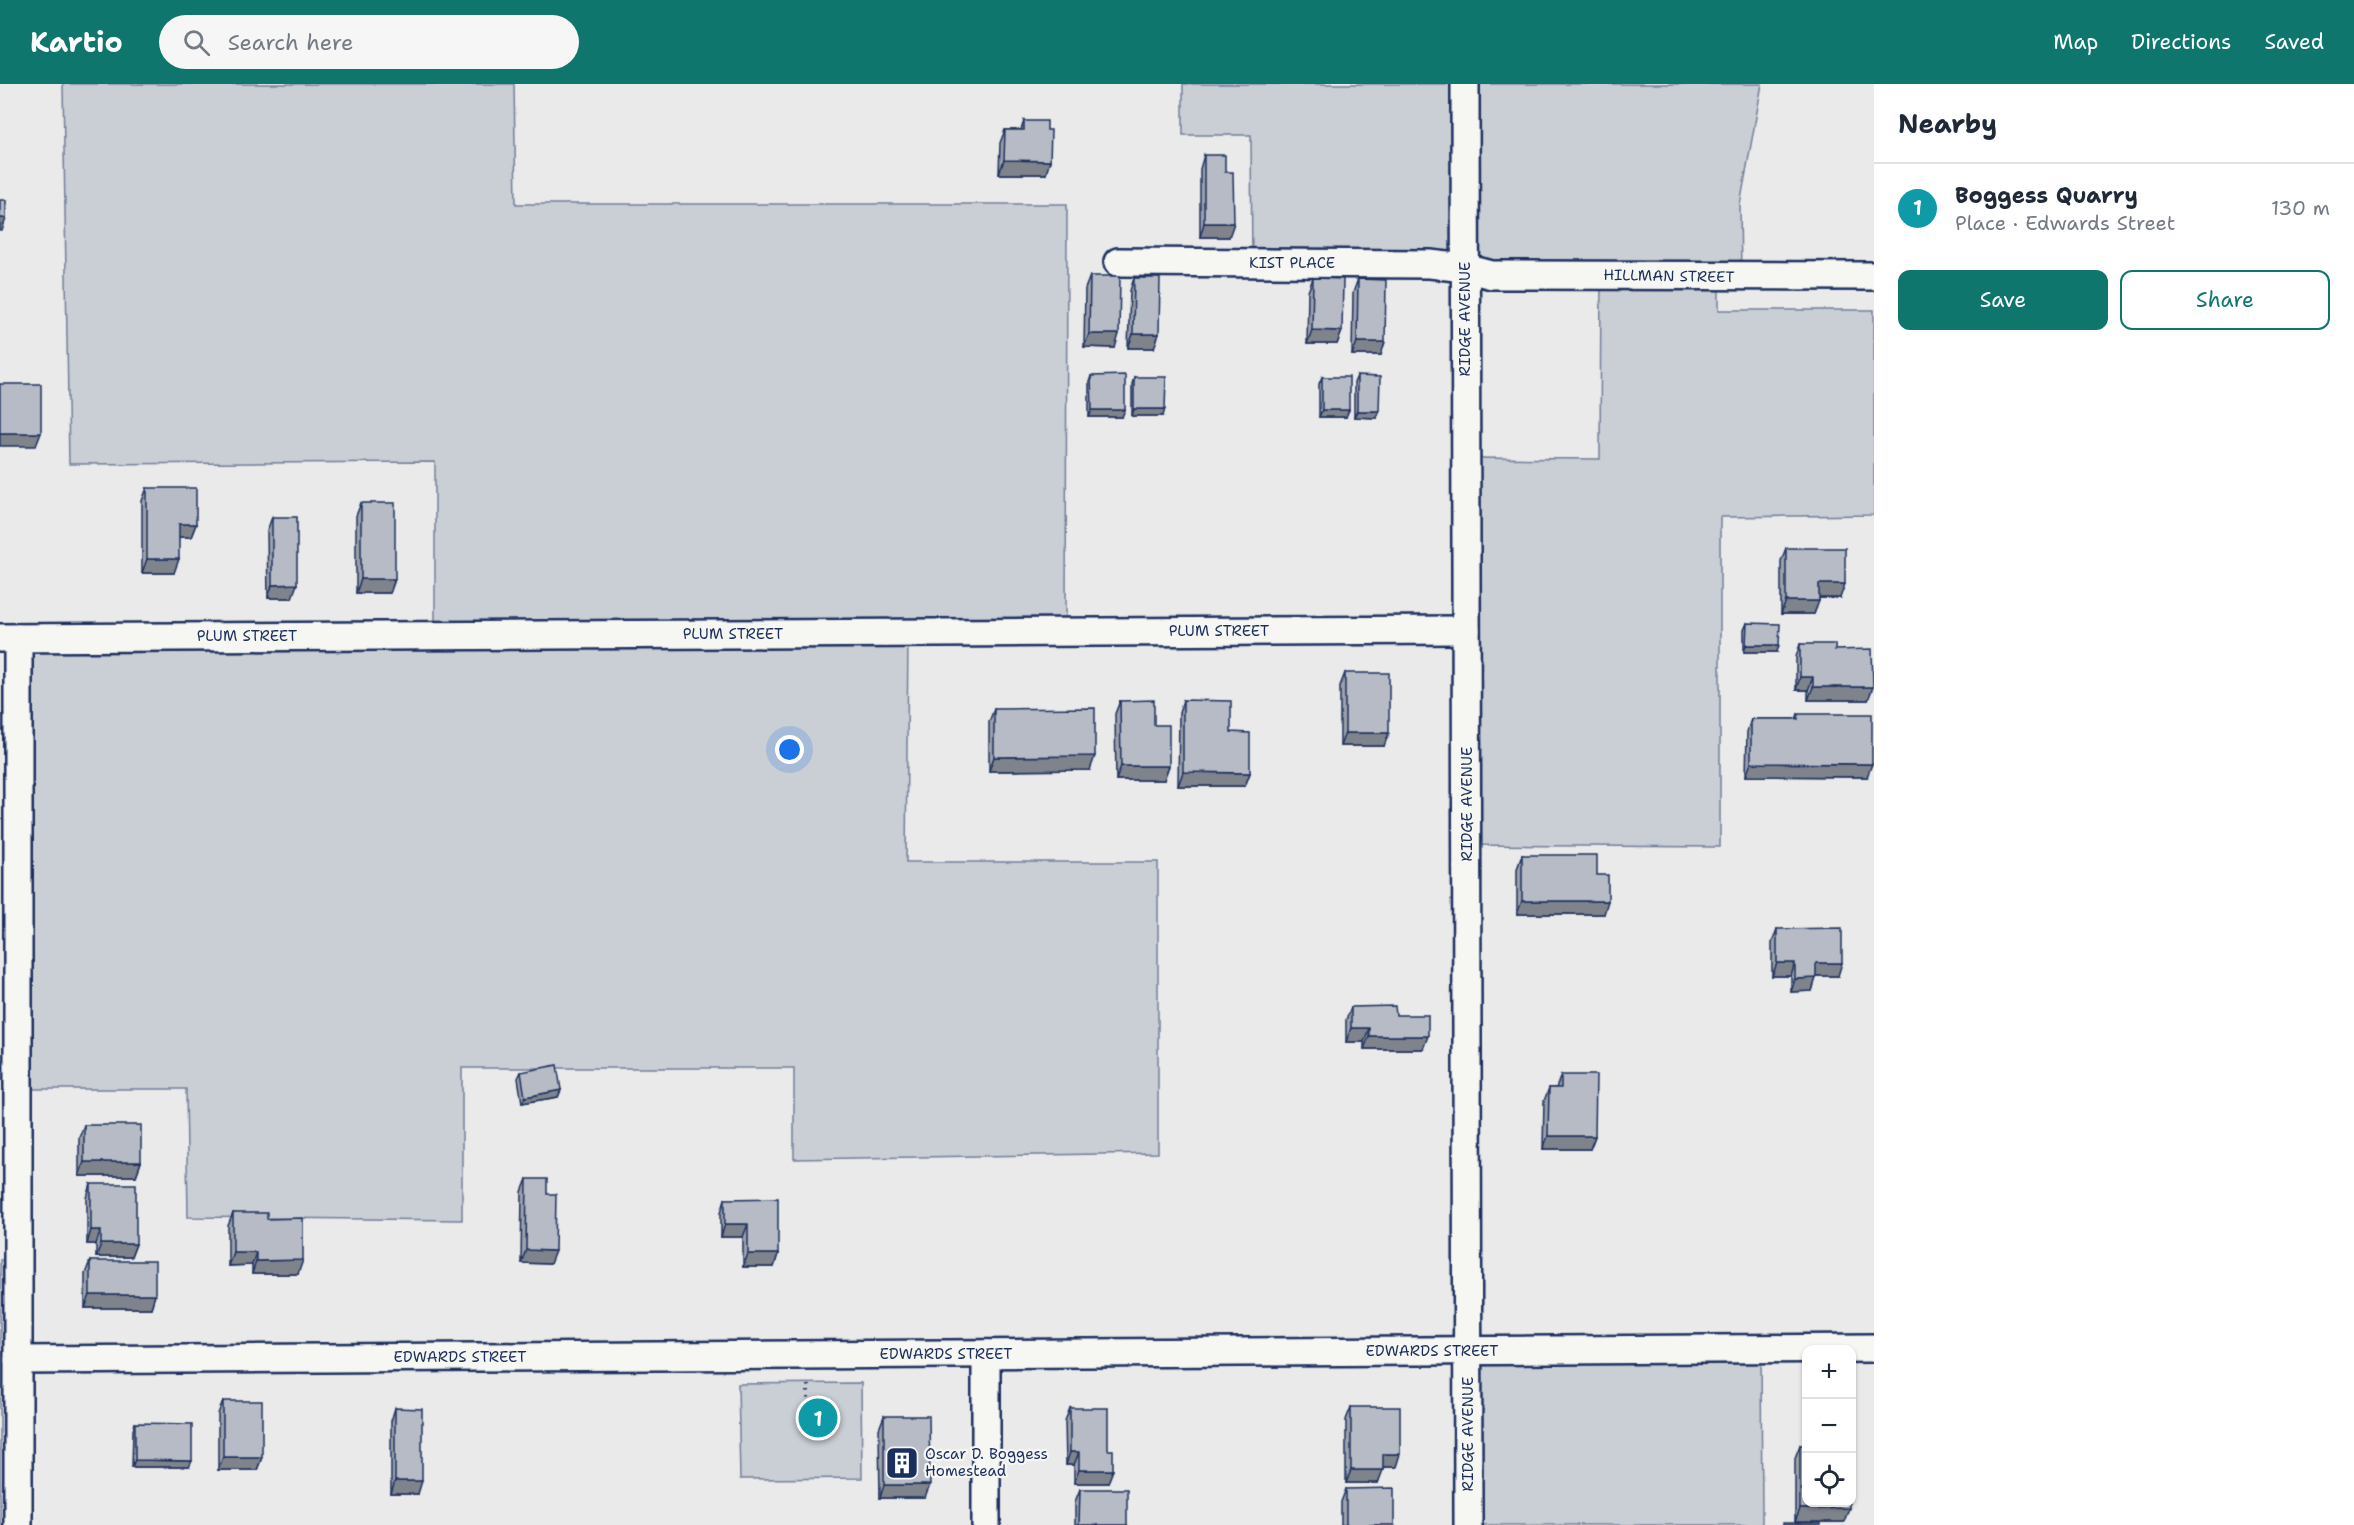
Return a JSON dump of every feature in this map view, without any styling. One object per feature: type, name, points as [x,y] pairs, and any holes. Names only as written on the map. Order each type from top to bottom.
[{"type":"street","name":"RIDGE AVENUE","points":[[1465,84],[1468,1525]]},
{"type":"street","name":"KIST PLACE","points":[[1118,262],[1430,264],[1465,268]]},
{"type":"street","name":"HILLMAN STREET","points":[[1465,268],[1492,275],[1874,276]]},
{"type":"street","name":"PLUM STREET","points":[[9,638],[1466,630]]},
{"type":"street","points":[[9,638],[9,1039],[18,1360],[12,1524]]},
{"type":"street","name":"EDWARDS STREET","points":[[18,1360],[1874,1348]]},
{"type":"street","points":[[986,1354],[986,1525]]},
{"type":"path","points":[[808,1383],[808,1401],[813,1413]]},
{"type":"shaded area","points":[[63,84],[514,84],[516,204],[1067,204],[1066,632],[908,633],[906,862],[1158,862],[1158,1153],[794,1159],[794,1068],[462,1068],[462,1220],[188,1217],[186,1089],[18,1089],[18,638],[435,635],[435,462],[69,464]]},
{"type":"shaded area","points":[[1183,84],[1762,84],[1740,205],[1741,277],[1719,276],[1719,310],[1874,310],[1874,515],[1720,517],[1720,847],[1467,845],[1466,458],[1600,459],[1601,276],[1252,263],[1251,135],[1183,135]]},
{"type":"shaded area","points":[[18,1259],[18,1524],[0,1524],[0,1260]]},
{"type":"shaded area","points":[[1761,1349],[1762,1525],[1468,1525],[1468,1351]]},
{"type":"shaded area","points":[[861,1383],[862,1478],[740,1479],[738,1384]]},
{"type":"building","points":[[1024,121],[1047,121],[1047,130],[1051,130],[1050,161],[1004,160],[1005,130],[1024,130]]},
{"type":"building","points":[[1204,155],[1225,155],[1225,172],[1233,172],[1234,223],[1204,223]]},
{"type":"building","points":[[0,200],[6,200],[6,218],[0,218]]},
{"type":"building","points":[[1090,276],[1120,276],[1119,334],[1089,334]]},
{"type":"building","points":[[1134,278],[1160,278],[1159,334],[1133,334]]},
{"type":"building","points":[[1313,278],[1343,279],[1342,331],[1312,330]]},
{"type":"building","points":[[1358,279],[1386,280],[1385,342],[1357,342]]},
{"type":"building","points":[[1125,375],[1125,410],[1092,410],[1091,376]]},
{"type":"building","points":[[1357,376],[1380,377],[1379,411],[1357,411]]},
{"type":"building","points":[[1134,377],[1166,377],[1165,409],[1134,409]]},
{"type":"building","points":[[1322,377],[1349,377],[1349,410],[1322,410]]},
{"type":"building","points":[[0,384],[41,384],[41,433],[0,433]]},
{"type":"building","points":[[147,488],[196,488],[196,524],[179,524],[179,559],[147,559]]},
{"type":"building","points":[[361,503],[395,503],[395,579],[361,579]]},
{"type":"building","points":[[272,517],[297,517],[297,584],[272,585]]},
{"type":"building","points":[[1786,548],[1845,548],[1845,584],[1819,584],[1819,601],[1786,601]]},
{"type":"building","points":[[1747,623],[1780,624],[1779,645],[1746,645]]},
{"type":"building","points":[[1800,644],[1835,644],[1835,650],[1872,649],[1873,687],[1813,687],[1813,677],[1800,677]]},
{"type":"building","points":[[1345,673],[1389,673],[1389,733],[1345,733]]},
{"type":"building","points":[[1154,700],[1154,725],[1169,725],[1169,766],[1121,766],[1120,701]]},
{"type":"building","points":[[1183,700],[1231,701],[1231,732],[1250,733],[1250,773],[1183,772]]},
{"type":"building","points":[[1095,708],[1095,756],[994,757],[994,709]]},
{"type":"building","points":[[1798,714],[1872,714],[1872,764],[1751,763],[1751,719],[1798,719]]},
{"type":"building","points":[[1522,855],[1597,855],[1597,875],[1608,875],[1608,901],[1522,901]]},
{"type":"building","points":[[1842,928],[1842,963],[1816,963],[1816,978],[1795,979],[1795,963],[1777,963],[1777,929]]},
{"type":"building","points":[[1395,1006],[1396,1015],[1428,1015],[1428,1036],[1369,1036],[1369,1028],[1351,1028],[1351,1007]]},
{"type":"building","points":[[557,1065],[561,1090],[525,1097],[521,1072]]},
{"type":"building","points":[[1561,1075],[1596,1075],[1595,1136],[1548,1136],[1549,1088],[1561,1088]]},
{"type":"building","points":[[84,1125],[141,1125],[141,1162],[84,1162]]},
{"type":"building","points":[[527,1179],[547,1179],[547,1194],[556,1194],[555,1251],[526,1250]]},
{"type":"building","points":[[91,1184],[136,1184],[136,1244],[101,1244],[101,1230],[91,1230]]},
{"type":"building","points":[[778,1198],[778,1254],[748,1254],[748,1224],[725,1224],[725,1199]]},
{"type":"building","points":[[233,1213],[267,1213],[267,1219],[303,1218],[303,1260],[256,1261],[256,1252],[233,1252]]},
{"type":"building","points":[[90,1261],[155,1261],[155,1295],[90,1295]]},
{"type":"building","points":[[223,1401],[262,1401],[262,1457],[223,1457]]},
{"type":"building","points":[[1351,1407],[1400,1407],[1400,1454],[1383,1454],[1383,1470],[1351,1470]]},
{"type":"building","points":[[395,1408],[422,1409],[422,1481],[395,1481]]},
{"type":"building","points":[[1070,1408],[1108,1408],[1108,1450],[1113,1450],[1113,1470],[1079,1470],[1079,1452],[1070,1452]]},
{"type":"building","name":"Oscar D. Boggess Homestead","points":[[884,1416],[929,1416],[930,1485],[884,1485]]},
{"type":"building","points":[[135,1423],[192,1424],[192,1461],[135,1460]]},
{"type":"building","points":[[1800,1445],[1802,1445],[1802,1507],[1849,1508],[1800,1509]]},
{"type":"building","points":[[1394,1488],[1394,1525],[1346,1525],[1346,1489]]},
{"type":"building","points":[[1080,1489],[1127,1489],[1127,1525],[1079,1525]]},
{"type":"building","points":[[1783,1523],[1821,1523],[1821,1525],[1783,1525]]},
{"type":"place","name":"Boggess Quarry","points":[[818,1418]]},
{"type":"place","name":"Oscar D. Boggess Homestead","points":[[902,1463]]}]
